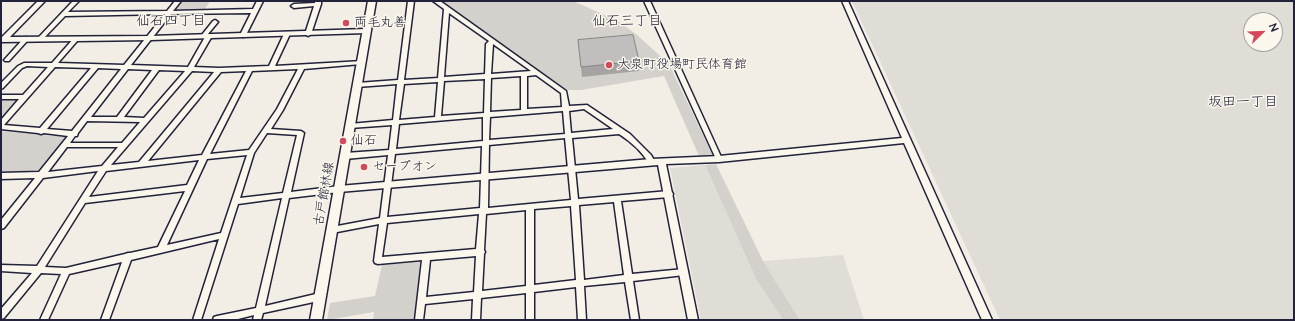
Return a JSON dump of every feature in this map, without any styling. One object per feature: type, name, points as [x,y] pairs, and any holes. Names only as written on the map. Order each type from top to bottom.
[{"type":"main road","name":"古戸館林線","points":[[316,320],[372,1]]},
{"type":"street","points":[[2,41],[42,1]]},
{"type":"street","points":[[40,39],[76,1]]},
{"type":"street","points":[[1,226],[151,38],[178,1]]},
{"type":"street","points":[[243,35],[260,1]]},
{"type":"street","points":[[411,1],[378,261],[480,252]]},
{"type":"street","points":[[436,1],[564,92],[575,203],[582,320]]},
{"type":"street","points":[[647,1],[720,159]]},
{"type":"street","points":[[845,1],[987,320]]},
{"type":"street","points":[[294,6],[318,2],[308,34]]},
{"type":"street","points":[[438,118],[447,8]]},
{"type":"street","points":[[64,14],[255,11]]},
{"type":"street","points":[[1,315],[39,270],[103,169],[190,69],[215,22]]},
{"type":"street","points":[[2,41],[26,39],[151,38],[308,34],[366,31]]},
{"type":"street","points":[[271,68],[287,34]]},
{"type":"street","points":[[7,60],[26,39]]},
{"type":"street","points":[[1,126],[76,39]]},
{"type":"street","points":[[476,320],[485,176],[489,44],[493,41]]},
{"type":"street","points":[[1,87],[24,64],[219,70],[302,68],[361,62]]},
{"type":"street","points":[[41,132],[96,66]]},
{"type":"street","points":[[119,120],[157,68]]},
{"type":"street","points":[[196,320],[251,152],[267,131],[280,110],[302,68]]},
{"type":"street","points":[[161,249],[189,188],[250,69]]},
{"type":"street","points":[[141,164],[219,70]]},
{"type":"street","points":[[357,85],[537,73]]},
{"type":"street","points":[[524,74],[524,111]]},
{"type":"street","points":[[1,97],[25,97]]},
{"type":"street","points":[[350,126],[585,107],[621,131],[644,151],[651,162]]},
{"type":"street","points":[[87,119],[145,120]]},
{"type":"street","points":[[1,126],[41,132],[75,134]]},
{"type":"street","points":[[257,320],[301,133],[267,131]]},
{"type":"street","points":[[345,156],[621,131]]},
{"type":"street","points":[[236,201],[339,189],[651,162],[720,159],[907,140]]},
{"type":"street","points":[[66,145],[123,145]]},
{"type":"street","points":[[1,176],[42,176],[251,152]]},
{"type":"street","points":[[662,162],[693,320]]},
{"type":"street","points":[[82,201],[189,188]]},
{"type":"street","points":[[332,230],[384,220],[669,194]]},
{"type":"street","points":[[617,199],[635,320]]},
{"type":"street","points":[[530,207],[530,320]]},
{"type":"street","points":[[1,268],[66,271],[225,235]]},
{"type":"street","points":[[105,320],[128,256]]},
{"type":"street","points":[[419,320],[426,257]]},
{"type":"street","points":[[44,320],[66,271]]},
{"type":"street","points":[[421,301],[684,272]]},
{"type":"street","points":[[217,320],[320,297]]},
{"type":"shaded area","points":[[181,1],[210,1],[204,11],[175,11]]},
{"type":"shaded area","points":[[438,1],[573,1],[618,21],[637,35],[669,64],[712,154],[699,156],[664,76],[581,90],[568,90]]},
{"type":"shaded area","points":[[852,1],[1294,1],[1294,320],[1000,320]]},
{"type":"shaded area","points":[[1,99],[19,99],[1,120]]},
{"type":"shaded area","points":[[1,131],[67,138],[41,171],[1,173]]},
{"type":"shaded area","points":[[716,164],[763,261],[800,320],[783,320],[756,279],[705,165]]},
{"type":"shaded area","points":[[705,165],[756,279],[783,320],[701,320],[670,168]]},
{"type":"shaded area","points":[[843,255],[864,320],[800,320],[763,261]]},
{"type":"shaded area","points":[[420,262],[414,320],[373,320],[374,312],[327,320],[330,303],[375,296],[382,265]]},
{"type":"building","name":"大泉町役場町民体育館","points":[[633,35],[639,61],[581,67],[578,40]]},
{"type":"place","name":"両毛丸善","points":[[346,23]]},
{"type":"place","name":"大泉町役場町民体育館","points":[[609,65]]},
{"type":"place","name":"仙石","points":[[343,141]]},
{"type":"place","name":"セーブオン","points":[[364,167]]},
{"type":"district","name":"仙石四丁目","points":[[171,22]]},
{"type":"district","name":"仙石三丁目","points":[[627,22]]},
{"type":"district","name":"坂田一丁目","points":[[1243,103]]}]
